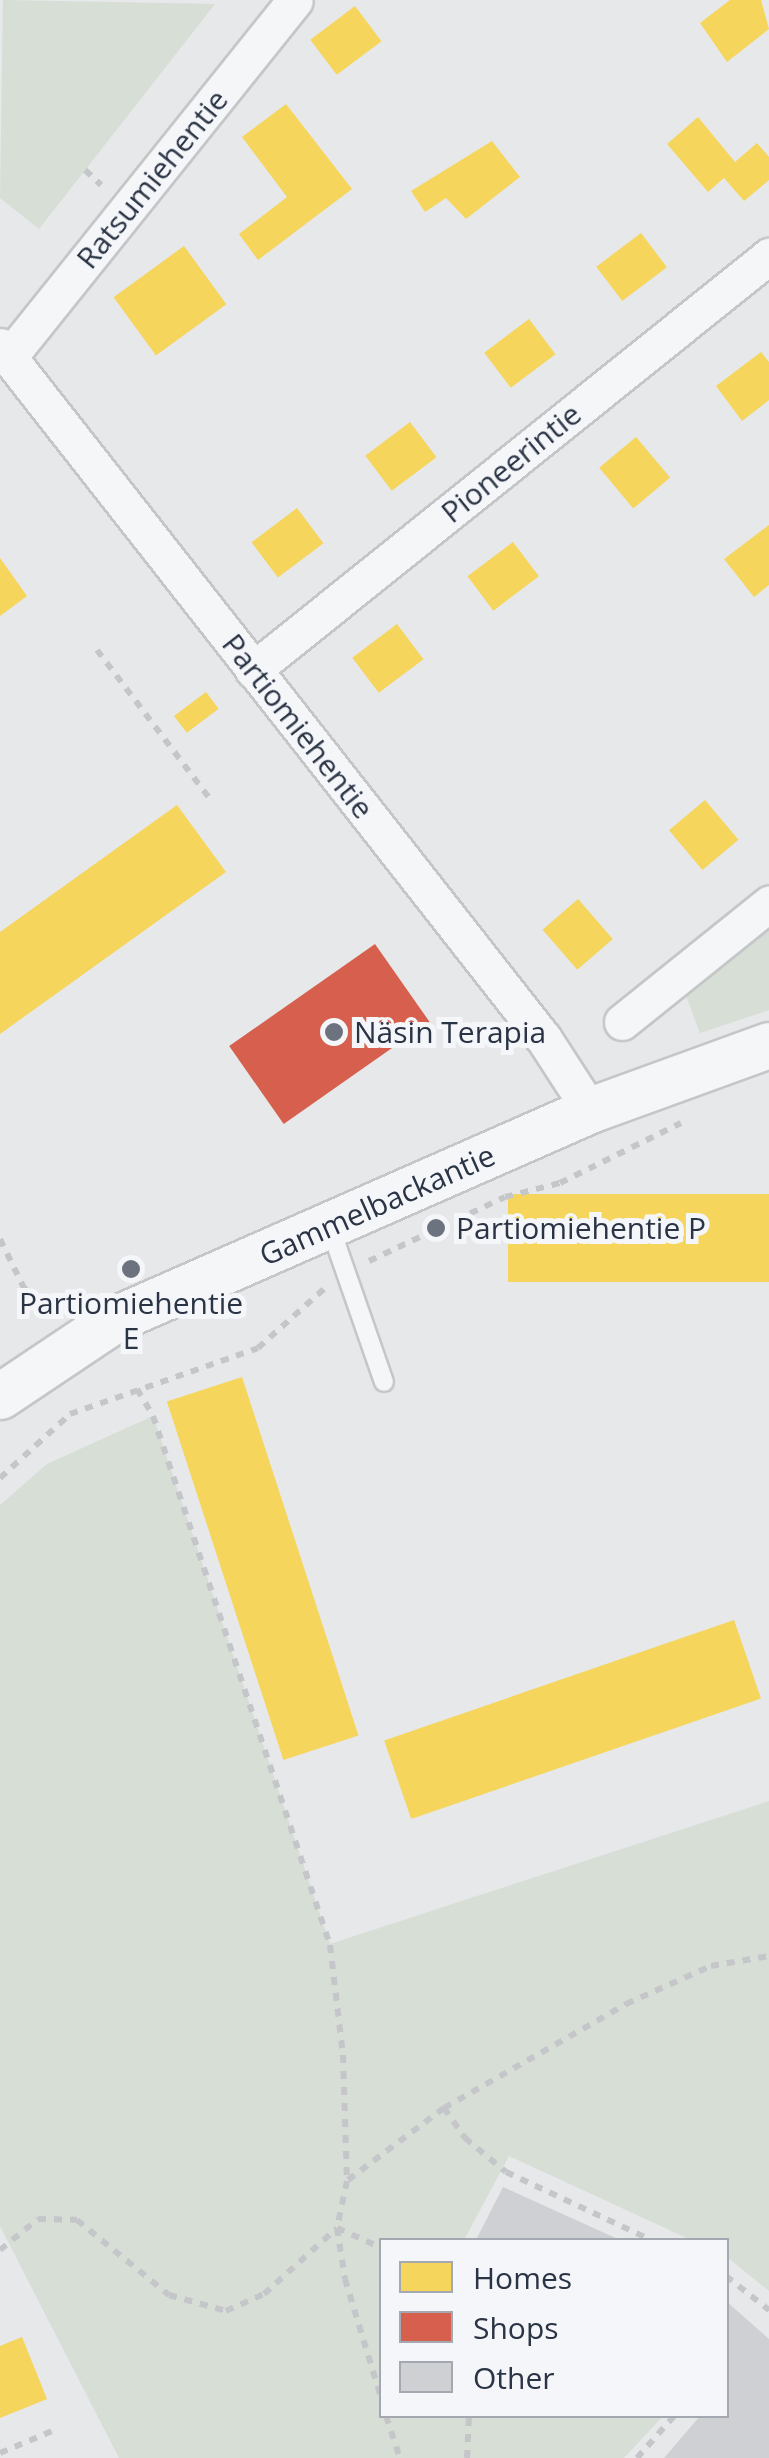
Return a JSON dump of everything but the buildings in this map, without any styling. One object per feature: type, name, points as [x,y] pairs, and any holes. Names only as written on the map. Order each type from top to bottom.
[{"type":"street","name":"Ratsumiehentie","points":[[5,352],[295,0]]},
{"type":"street","name":"Pioneerintie","points":[[253,670],[769,256]]},
{"type":"street","name":"Partiomiehentie","points":[[5,352],[544,1039],[590,1110]]},
{"type":"street","points":[[622,1022],[769,904]]},
{"type":"street","name":"Gammelbackantie","points":[[0,1396],[82,1340],[590,1110],[769,1045]]},
{"type":"lane","points":[[330,1227],[384,1382]]},
{"type":"path","points":[[97,650],[210,799]]},
{"type":"path","points":[[0,1478],[70,1414],[258,1348],[346,1273],[505,1197],[560,1184],[687,1119]]},
{"type":"path","points":[[0,1239],[24,1288],[82,1340]]},
{"type":"path","points":[[138,1389],[153,1416],[330,1944],[344,2055],[347,2181],[336,2228],[344,2279],[379,2391]]},
{"type":"path","points":[[347,2181],[444,2108],[626,2004],[711,1966],[769,1956]]},
{"type":"path","points":[[444,2108],[466,2138],[506,2172],[647,2238]]},
{"type":"path","points":[[0,2250],[38,2219],[77,2220],[169,2295],[226,2311],[264,2294],[336,2228]]},
{"type":"path","points":[[336,2228],[379,2247]]},
{"type":"path","points":[[729,2278],[769,2310]]},
{"type":"path","points":[[387,2418],[400,2458]]},
{"type":"path","points":[[467,2458],[469,2418]]},
{"type":"path","points":[[637,2458],[672,2418]]},
{"type":"path","points":[[0,2453],[52,2431]]},
{"type":"shaded area","points":[[3,0],[215,4],[39,229],[0,198]]},
{"type":"shaded area","points":[[769,926],[769,1010],[700,1033],[685,993]]},
{"type":"shaded area","points":[[153,1416],[330,1944],[769,1801],[769,2291],[729,2259],[729,2238],[687,2238],[509,2156],[465,2238],[379,2238],[379,2418],[661,2418],[624,2458],[119,2458],[0,2226],[0,1505],[47,1464]]},
{"type":"place","name":"Näsin Terapia","points":[[334,1032]]},
{"type":"place","name":"Partiomiehentie P","points":[[436,1228]]},
{"type":"place","name":"Partiomiehentie E","points":[[131,1269]]}]
